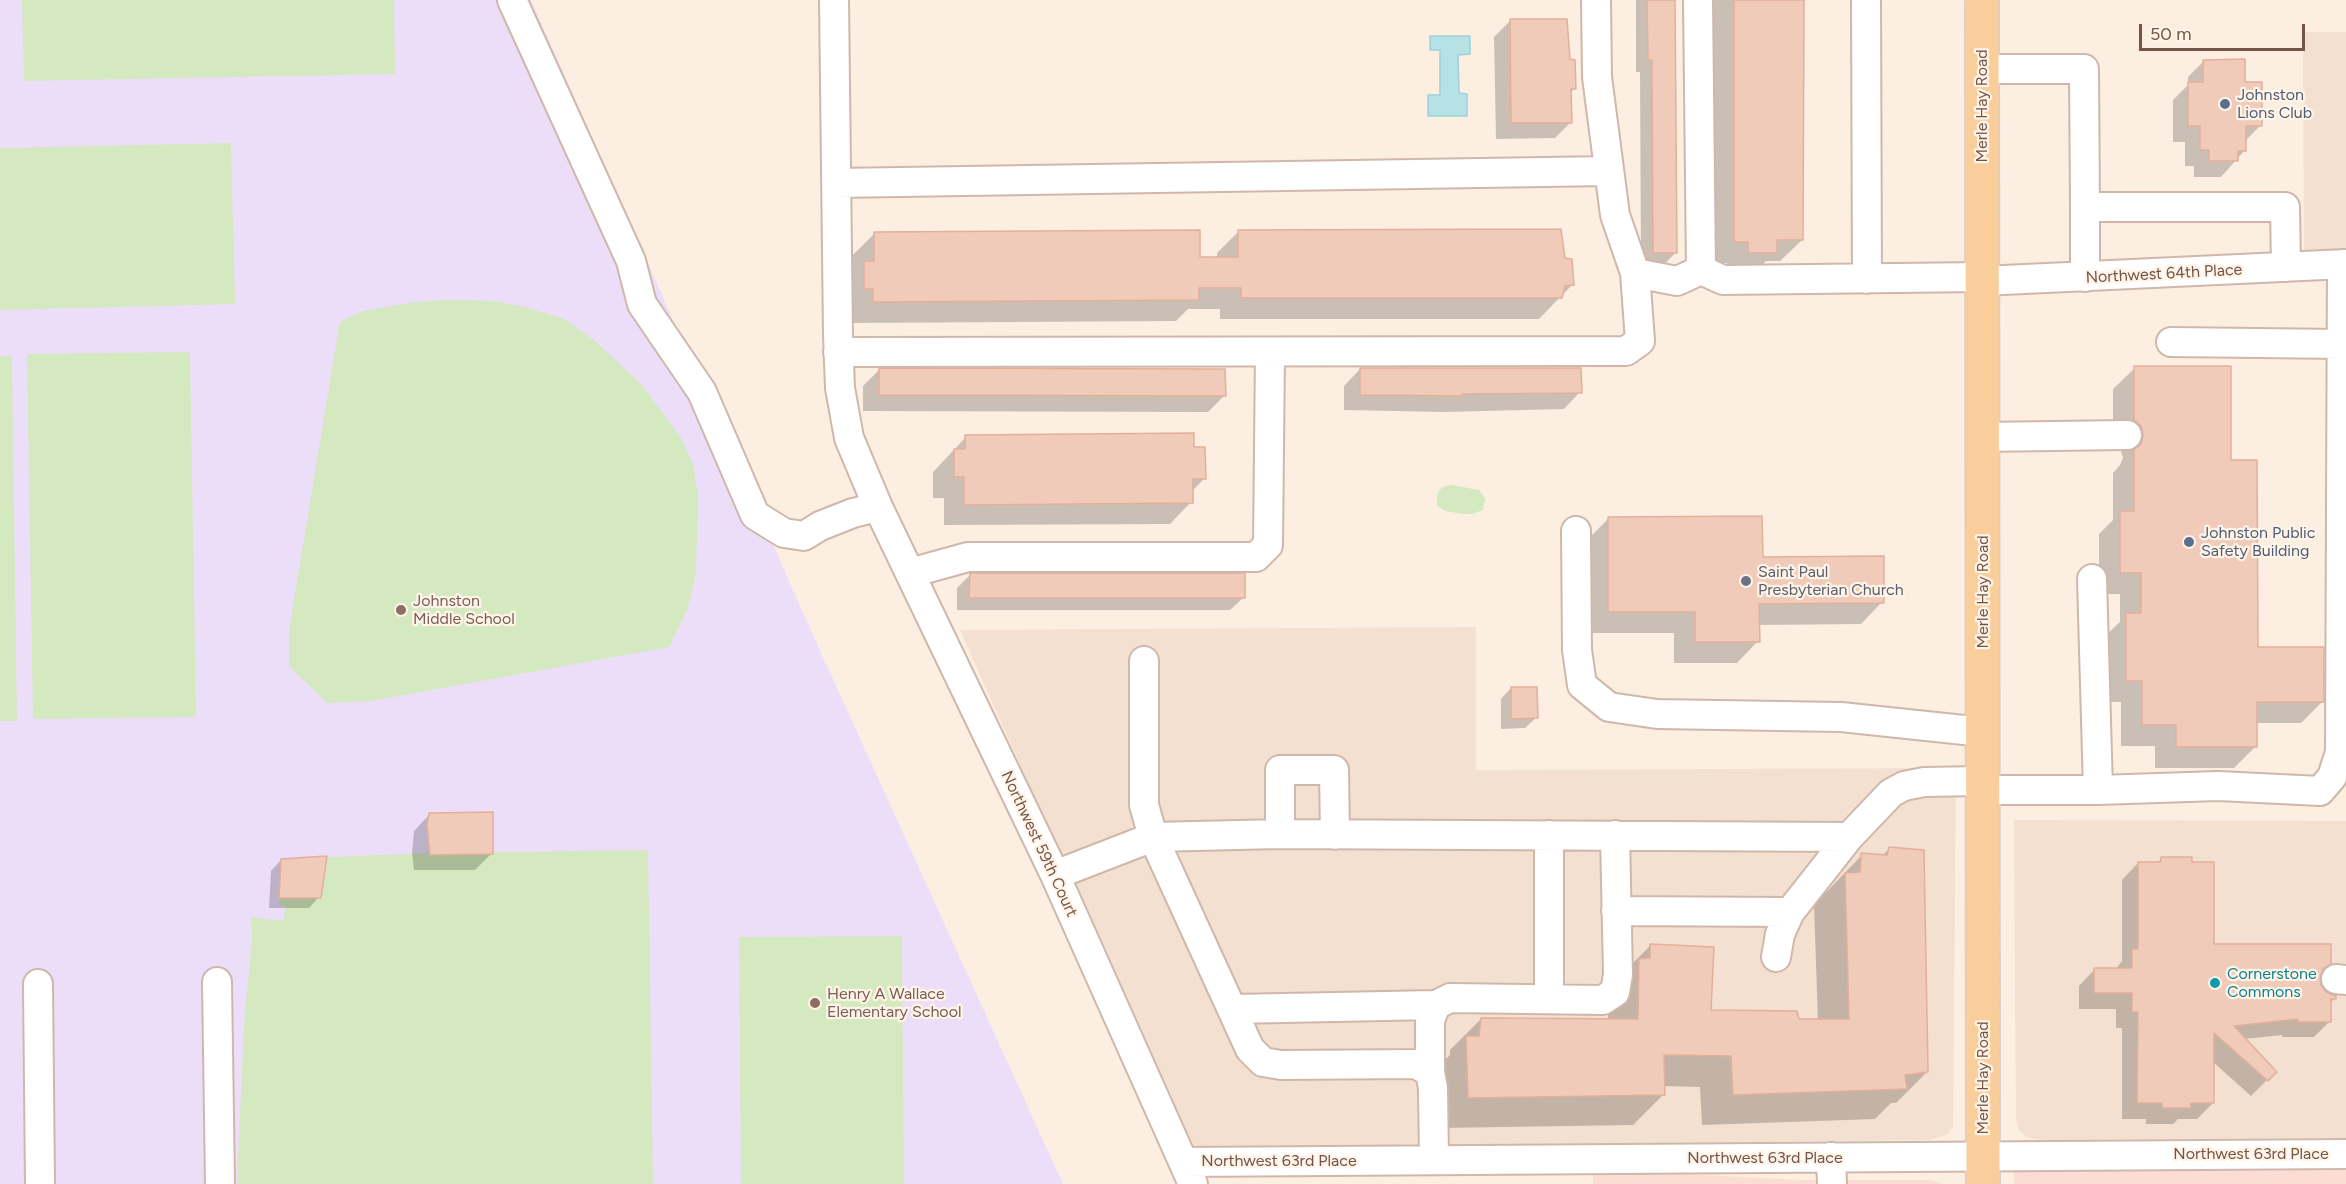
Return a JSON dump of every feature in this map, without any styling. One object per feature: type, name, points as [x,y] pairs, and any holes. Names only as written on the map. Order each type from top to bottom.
[{"type":"main road","name":"Merle Hay Road","points":[[1983,0],[1983,1170]]},
{"type":"street","points":[[512,0],[631,261],[642,304],[702,392],[755,515],[784,533],[803,539],[820,526],[853,513],[878,507]]},
{"type":"street","name":"Northwest 59th Court","points":[[834,0],[838,352],[840,388],[849,438],[878,507],[1055,875],[1188,1173]]},
{"type":"street","points":[[838,352],[1626,351],[1640,341],[1635,273],[1615,215],[1597,77],[1596,0]]},
{"type":"street","points":[[1635,273],[1677,281],[1701,270],[1698,0]]},
{"type":"street","points":[[1866,0],[1867,279]]},
{"type":"street","points":[[1983,69],[2084,69],[2085,277]]},
{"type":"street","points":[[836,183],[1609,171]]},
{"type":"street","points":[[2085,207],[2284,207],[2286,267]]},
{"type":"street","points":[[1776,957],[1780,934],[1790,912],[1849,837],[1891,793],[1904,786],[1923,782],[2098,790],[2218,786],[2320,791],[2332,777],[2340,752],[2344,264]]},
{"type":"street","name":"Northwest 64th Place","points":[[1701,270],[1723,280],[1983,279],[2085,277],[2344,264]]},
{"type":"street","points":[[2171,342],[2342,344]]},
{"type":"street","points":[[910,573],[968,557],[1256,557],[1268,545],[1270,352]]},
{"type":"street","points":[[1983,437],[2127,435]]},
{"type":"street","points":[[1576,531],[1577,650],[1582,685],[1609,707],[1657,714],[1841,717],[1983,732]]},
{"type":"street","points":[[2092,579],[2098,790]]},
{"type":"street","points":[[1144,661],[1144,805],[1153,837],[1250,1049],[1263,1062],[1281,1065],[1416,1064],[1430,1072]]},
{"type":"street","points":[[1280,834],[1280,770],[1334,770],[1335,835]]},
{"type":"street","points":[[1055,875],[1153,837],[1280,834],[1849,837]]},
{"type":"street","points":[[1549,835],[1549,999]]},
{"type":"street","points":[[1233,1009],[1436,1005],[1450,998],[1604,1000],[1615,992],[1618,975],[1615,835]]},
{"type":"street","points":[[1617,911],[1790,912]]},
{"type":"street","points":[[218,982],[220,1184]]},
{"type":"street","points":[[38,984],[40,1184]]},
{"type":"street","points":[[1434,1160],[1430,1020],[1436,1005]]},
{"type":"street","name":"Northwest 63rd Place","points":[[1188,1173],[1434,1160],[1832,1171],[1983,1170],[2346,1154]]},
{"type":"shaded area","name":"Johnston Middle School","points":[[0,0],[531,0],[822,655],[1063,1184],[0,1184]]},
{"type":"shaded area","points":[[2303,32],[2346,32],[2346,255],[2304,256]]},
{"type":"shaded area","points":[[1476,627],[1476,770],[1956,768],[1953,1126],[1948,1134],[1930,1140],[1198,1149],[1188,1142],[960,630]]},
{"type":"shaded area","name":"Cornerstone Commons","points":[[2014,820],[2346,821],[2346,1138],[2040,1140],[2026,1137],[2019,1130],[2016,1120]]},
{"type":"shaded area","points":[[2346,1154],[2346,1184],[2014,1184],[2014,1156]]},
{"type":"shaded area","points":[[1593,1173],[1802,1180],[1932,1180],[1943,1184],[1593,1184]]},
{"type":"green space","points":[[22,0],[394,0],[395,74],[24,81]]},
{"type":"green space","points":[[231,143],[235,304],[0,310],[0,148]]},
{"type":"green space","points":[[493,301],[525,307],[564,319],[594,340],[641,384],[680,436],[693,464],[698,495],[696,573],[688,608],[669,647],[371,701],[327,703],[289,666],[289,630],[339,326],[343,320],[363,311],[415,302]]},
{"type":"green space","points":[[190,352],[196,717],[33,719],[27,354]]},
{"type":"green space","points":[[0,356],[12,356],[17,721],[0,721]]},
{"type":"green space","points":[[1452,485],[1479,490],[1485,498],[1483,510],[1464,514],[1445,511],[1437,506],[1439,490]]},
{"type":"green space","points":[[493,812],[493,852],[648,850],[653,1184],[237,1184],[244,1024],[252,940],[251,917],[284,921],[285,906],[279,906],[281,859],[429,853],[427,825],[429,813]]},
{"type":"green space","points":[[902,936],[904,1184],[741,1184],[739,937]]},
{"type":"water","points":[[1430,36],[1470,36],[1470,54],[1458,55],[1459,93],[1467,94],[1467,116],[1428,116],[1428,95],[1440,95],[1440,50],[1430,50]]},
{"type":"building","points":[[1647,0],[1675,0],[1677,253],[1653,253],[1652,60],[1648,60]]},
{"type":"building","points":[[1734,0],[1804,0],[1803,240],[1777,240],[1777,253],[1748,253],[1748,242],[1734,242]]},
{"type":"building","points":[[1510,19],[1567,19],[1570,59],[1575,60],[1576,89],[1571,89],[1572,123],[1511,123]]},
{"type":"building","name":"Johnston Lions Club","points":[[2245,59],[2245,82],[2262,82],[2262,126],[2246,126],[2246,151],[2238,151],[2238,161],[2209,161],[2209,150],[2200,150],[2200,126],[2188,126],[2188,82],[2203,82],[2203,60]]},
{"type":"building","points":[[1561,229],[1565,258],[1572,259],[1574,285],[1565,286],[1562,298],[1241,298],[1241,288],[1199,288],[1199,300],[873,302],[873,289],[864,289],[864,261],[874,261],[874,232],[1200,230],[1200,257],[1238,257],[1238,230]]},
{"type":"building","name":"Johnston Public Safety Building","points":[[2134,366],[2231,366],[2231,460],[2257,460],[2258,647],[2324,647],[2324,702],[2257,702],[2257,747],[2176,747],[2176,725],[2142,725],[2142,681],[2126,681],[2126,613],[2141,613],[2141,573],[2120,573],[2120,511],[2134,511],[2134,450],[2141,444],[2143,435],[2141,426],[2134,420]]},
{"type":"building","points":[[879,368],[1225,369],[1226,396],[879,395]]},
{"type":"building","points":[[1360,368],[1581,368],[1582,393],[1462,394],[1462,396],[1360,395]]},
{"type":"building","points":[[1194,433],[1194,447],[1205,447],[1206,479],[1193,479],[1193,503],[964,505],[964,477],[954,477],[954,449],[965,449],[965,435]]},
{"type":"building","name":"Saint Paul Presbyterian Church","points":[[1762,516],[1763,557],[1884,556],[1884,603],[1759,604],[1760,642],[1695,642],[1695,612],[1608,612],[1608,517]]},
{"type":"building","points":[[970,573],[1245,573],[1245,598],[969,598]]},
{"type":"building","points":[[1511,687],[1537,687],[1538,718],[1511,719]]},
{"type":"building","points":[[493,812],[493,854],[430,855],[427,825],[429,813]]},
{"type":"building","points":[[1889,847],[1924,850],[1928,1072],[1905,1075],[1907,1089],[1733,1095],[1731,1056],[1664,1055],[1665,1095],[1468,1098],[1466,1036],[1479,1036],[1481,1018],[1638,1019],[1639,959],[1650,958],[1650,944],[1714,947],[1711,1010],[1797,1011],[1799,1019],[1849,1019],[1845,873],[1860,872],[1861,853],[1887,855]]},
{"type":"building","points":[[327,856],[321,898],[279,898],[281,859]]},
{"type":"building","name":"Cornerstone Commons","points":[[2161,857],[2192,857],[2192,862],[2214,862],[2214,944],[2331,944],[2331,964],[2323,969],[2320,978],[2321,985],[2326,992],[2336,996],[2336,999],[2331,999],[2331,1022],[2298,1022],[2298,1019],[2234,1026],[2277,1072],[2268,1081],[2214,1033],[2214,1103],[2191,1103],[2191,1108],[2162,1108],[2162,1103],[2137,1103],[2138,1012],[2132,1012],[2132,993],[2094,993],[2094,968],[2132,968],[2132,949],[2138,949],[2138,862],[2161,862]]},
{"type":"place","name":"Johnston Lions Club","points":[[2225,104]]},
{"type":"place","name":"Johnston Public Safety Building","points":[[2189,542]]},
{"type":"place","name":"Saint Paul Presbyterian Church","points":[[1746,581]]},
{"type":"place","name":"Johnston Middle School","points":[[401,610]]},
{"type":"place","name":"Cornerstone Commons","points":[[2215,983]]},
{"type":"place","name":"Henry A Wallace Elementary School","points":[[815,1003]]}]
